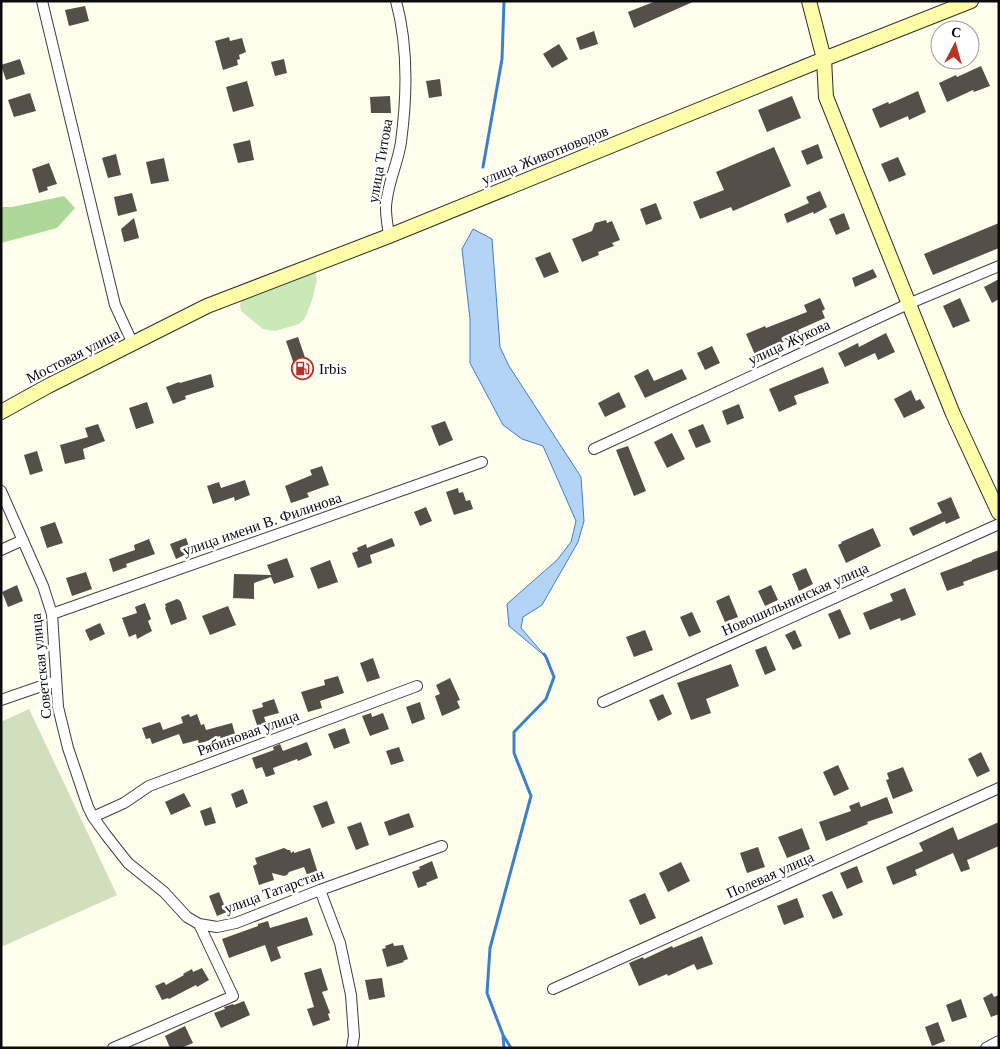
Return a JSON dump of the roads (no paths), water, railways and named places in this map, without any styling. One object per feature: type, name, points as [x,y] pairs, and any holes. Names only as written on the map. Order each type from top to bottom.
[{"type":"main road","points":[[809,1],[824,59],[826,97],[953,414],[999,513]]},
{"type":"main road","name":"улица Животноводов","points":[[133,344],[207,306],[389,236],[971,1]]},
{"type":"main road","name":"Мостовая улица","points":[[1,412],[48,386],[133,344]]},
{"type":"street","points":[[42,1],[116,305],[133,344]]},
{"type":"street","name":"улица Титова","points":[[389,236],[386,208],[391,180],[401,144],[406,82],[401,18],[396,1]]},
{"type":"street","name":"улица Жукова","points":[[594,450],[908,304],[999,266]]},
{"type":"street","name":"улица имени В. Филинова","points":[[52,614],[482,462]]},
{"type":"street","name":"Советская улица","points":[[1,491],[44,586],[52,614],[58,707],[68,748],[88,807],[106,836],[128,863],[164,892],[187,917],[200,924]]},
{"type":"street","name":"Новошильнинская улица","points":[[603,702],[999,524]]},
{"type":"street","points":[[1,550],[23,540]]},
{"type":"street","points":[[1,700],[56,681]]},
{"type":"street","name":"Рябиновая улица","points":[[93,817],[124,803],[149,786],[417,686]]},
{"type":"street","name":"Полевая улица","points":[[553,989],[999,788]]},
{"type":"street","name":"улица Татарстан","points":[[200,924],[216,927],[236,924],[320,890],[442,846]]},
{"type":"street","points":[[320,890],[340,943],[351,996],[354,1036],[352,1048]]},
{"type":"street","points":[[113,1048],[233,996],[200,924]]},
{"type":"street","points":[[986,1048],[999,1042]]},
{"type":"water","points":[[473,229],[492,239],[500,347],[509,366],[581,477],[584,521],[578,542],[542,605],[523,617],[521,628],[546,657],[509,626],[507,604],[557,560],[571,542],[576,521],[543,446],[522,439],[503,425],[470,363],[470,319],[462,249]]},
{"type":"waterway","points":[[483,167],[502,59],[504,1]]},
{"type":"waterway","points":[[511,1048],[503,1035],[487,993],[490,948],[531,796],[514,753],[514,732],[546,699],[554,677],[544,654]]},
{"type":"waterway","points":[[503,1036],[504,1048]]},
{"type":"place","name":"Irbis","points":[[303,369]]}]
